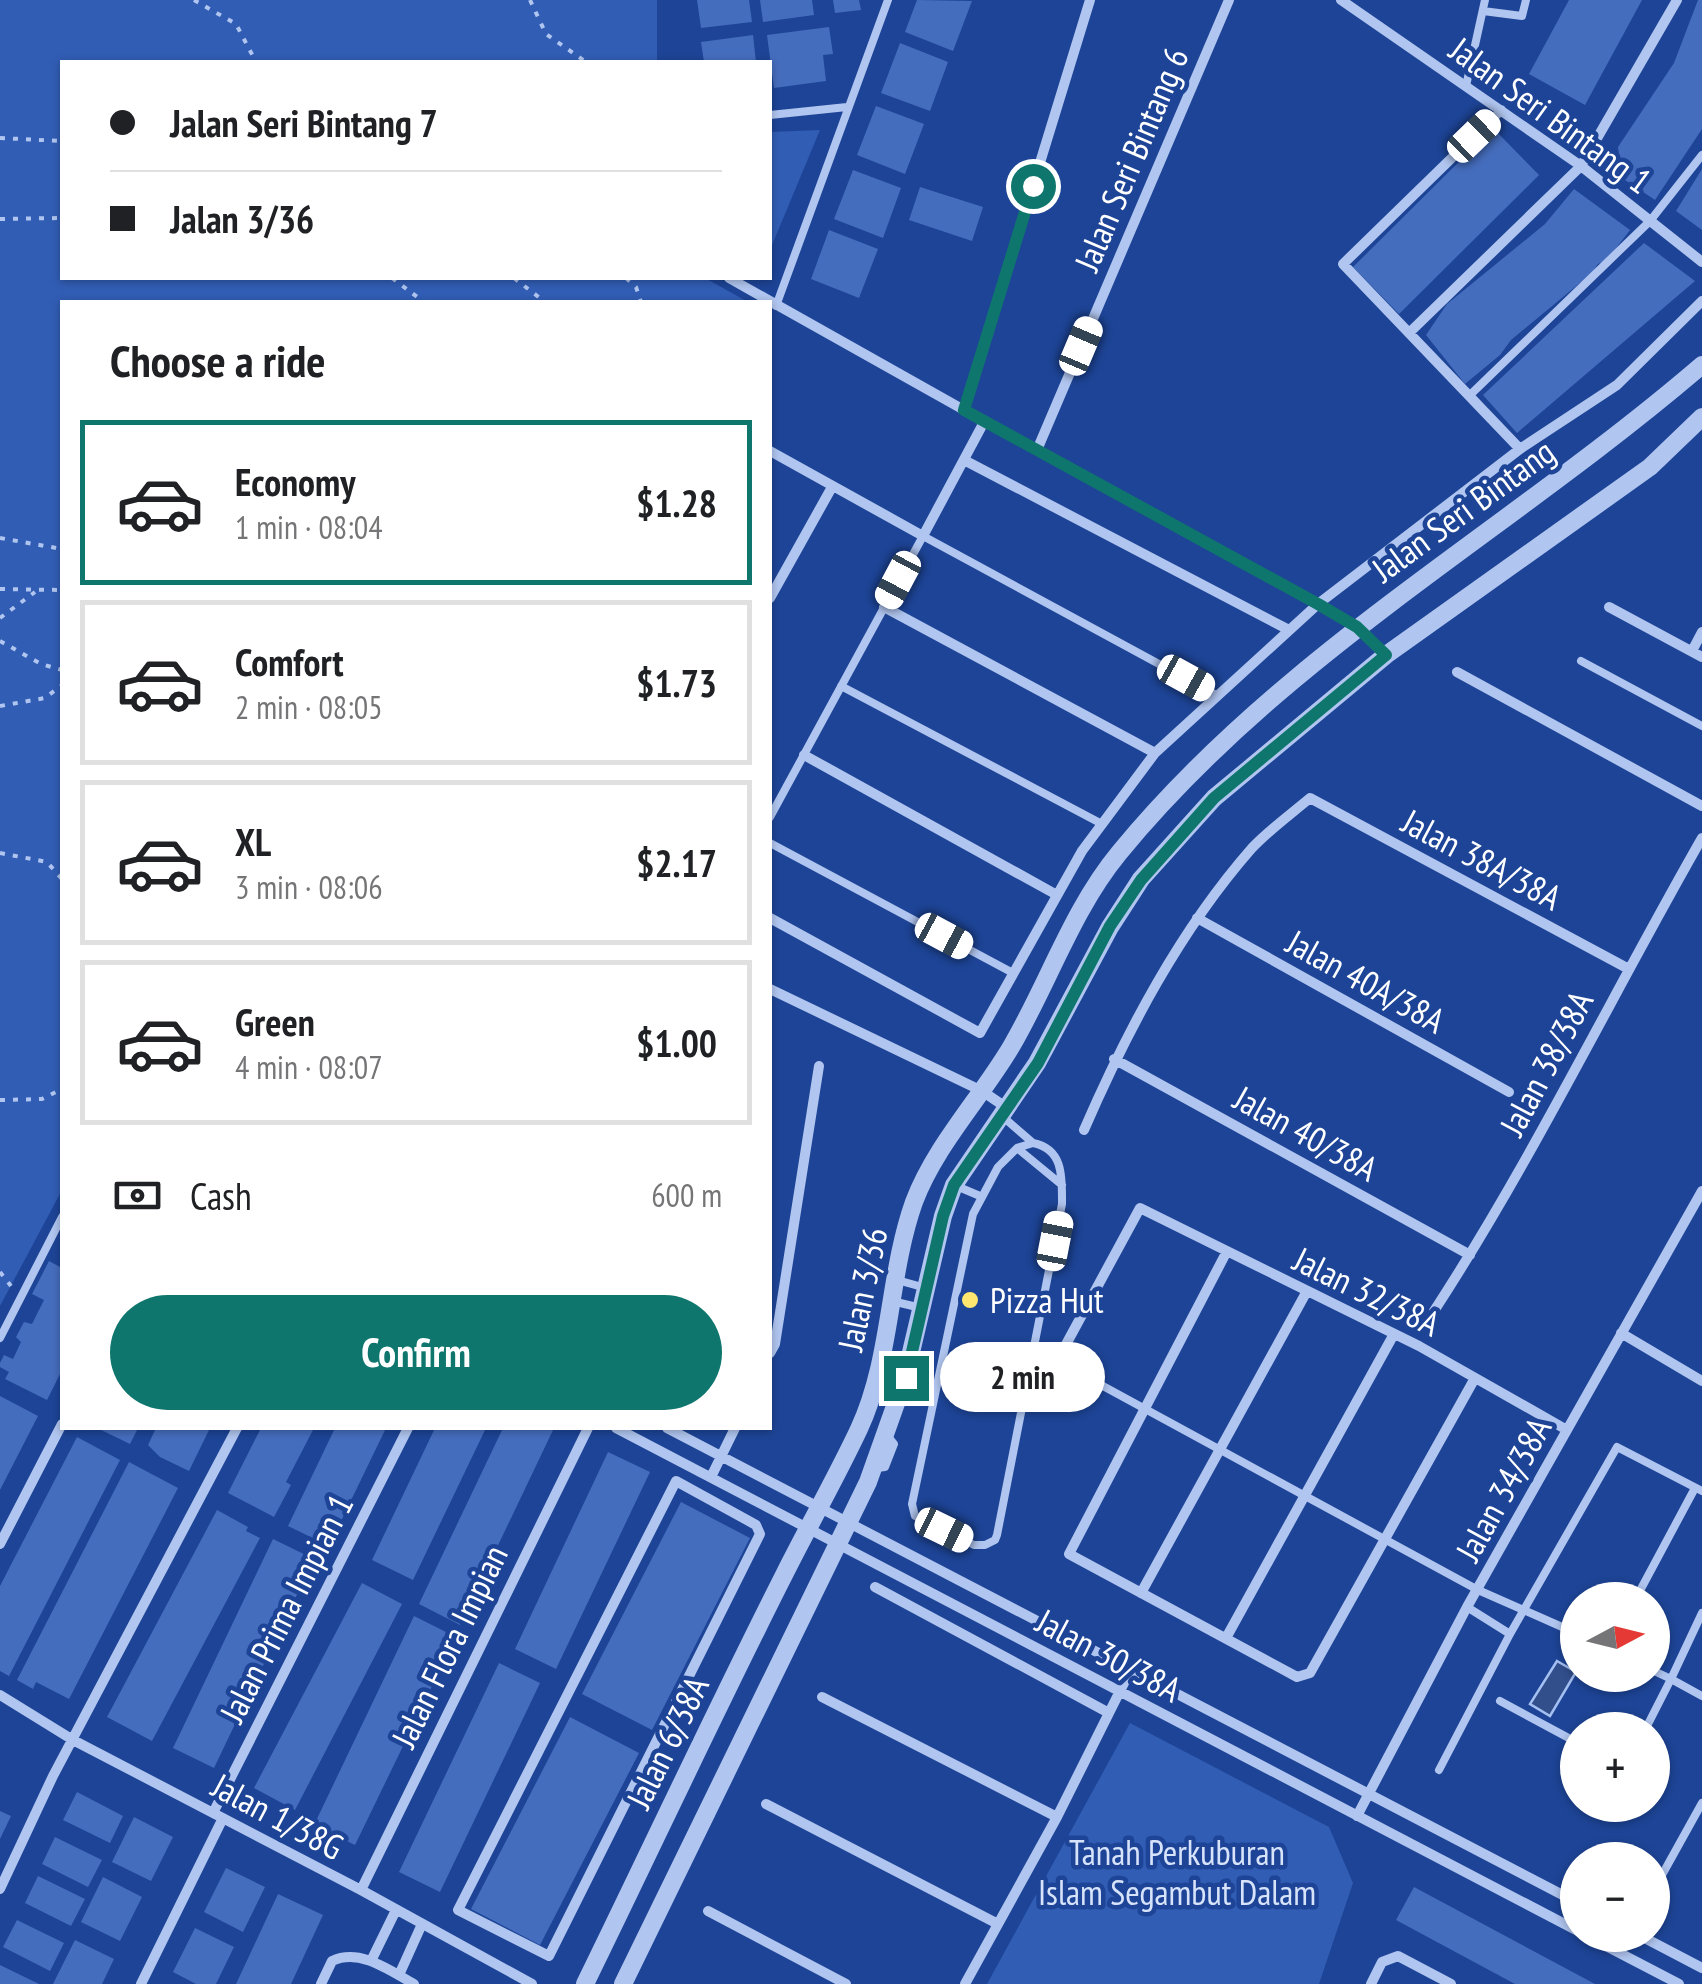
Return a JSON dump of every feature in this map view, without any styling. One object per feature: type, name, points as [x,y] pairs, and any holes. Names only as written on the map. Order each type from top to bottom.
[{"type":"street","points":[[964,410],[1090,0]]},
{"type":"street","name":"Jalan Seri Bintang 6","points":[[1036,450],[1229,0]]},
{"type":"street","name":"Jalan Seri Bintang 1","points":[[1341,0],[1581,166],[1702,262]]},
{"type":"street","points":[[1366,16],[1369,0]]},
{"type":"street","points":[[1409,333],[1581,166],[1678,0]]},
{"type":"street","points":[[1501,110],[1342,264],[1520,449]]},
{"type":"street","points":[[733,280],[766,300]]},
{"type":"street","points":[[772,919],[980,1033],[1082,851],[1155,753],[1318,604],[1520,449],[1617,385],[1702,302]]},
{"type":"street","points":[[772,304],[1318,604],[1357,627],[1386,655]]},
{"type":"street","name":"Jalan Seri Bintang","points":[[982,1092],[1012,1046],[1083,907],[1116,856],[1188,776],[1357,627],[1609,444],[1702,366]]},
{"type":"street","name":"Jalan Seri Bintang","points":[[1004,1112],[1038,1063],[1110,926],[1141,880],[1214,798],[1386,655],[1650,466],[1702,417]]},
{"type":"street","points":[[772,453],[923,536],[984,422]]},
{"type":"street","points":[[964,460],[1289,630]]},
{"type":"street","points":[[772,594],[832,487]]},
{"type":"street","points":[[1609,606],[1697,654],[1702,632]]},
{"type":"street","points":[[884,607],[1155,753]]},
{"type":"street","points":[[1458,672],[1702,806]]},
{"type":"street","points":[[804,755],[1057,896]]},
{"type":"street","name":"Jalan 38A/38A","points":[[1197,918],[1254,846],[1310,798],[1628,968]]},
{"type":"street","name":"Jalan 38/38A","points":[[1434,1311],[1552,1112],[1702,838]]},
{"type":"street","points":[[1084,1130],[1114,1059],[1197,918]]},
{"type":"street","name":"Jalan 40A/38A","points":[[1197,918],[1509,1092]]},
{"type":"street","points":[[772,990],[982,1092],[1004,1112]]},
{"type":"street","name":"Jalan 40/38A","points":[[1114,1059],[1470,1255]]},
{"type":"street","points":[[772,1348],[819,1066]]},
{"type":"street","name":"Jalan 3/36","points":[[808,1528],[861,1424],[878,1371],[913,1206],[927,1173],[982,1092]]},
{"type":"street","name":"Jalan 3/36","points":[[847,1523],[873,1469],[906,1378],[943,1216],[954,1185],[1004,1112]]},
{"type":"street","name":"Jalan 34/38A","points":[[1357,1816],[1468,1607],[1702,1191]]},
{"type":"street","name":"Jalan 32/38A","points":[[1057,1361],[1140,1208],[1394,1334],[1567,1430]]},
{"type":"street","points":[[1226,1253],[1069,1554],[1297,1678],[1310,1673],[1475,1378]]},
{"type":"street","points":[[1141,1592],[1307,1291]]},
{"type":"street","points":[[1621,1333],[1702,1381]]},
{"type":"street","points":[[1226,1638],[1394,1334]]},
{"type":"street","points":[[0,1544],[60,1428]]},
{"type":"street","points":[[0,1888],[236,1430]]},
{"type":"street","name":"Jalan Prima Impian 1","points":[[142,1984],[218,1816],[407,1430]]},
{"type":"street","name":"Jalan Flora Impian","points":[[361,1890],[587,1430]]},
{"type":"street","name":"Jalan 30/38A","points":[[672,1430],[1560,1894]]},
{"type":"street","points":[[711,1477],[734,1430]]},
{"type":"street","name":"Jalan 30/38A","points":[[634,1431],[836,1544],[1560,1922]]},
{"type":"street","points":[[676,1482],[756,1525],[760,1534],[549,1956],[458,1910],[676,1482],[686,1463]]},
{"type":"street","name":"Jalan 6/38A","points":[[622,1984],[847,1523]]},
{"type":"street","name":"Jalan 6/38A","points":[[585,1984],[808,1528]]},
{"type":"street","points":[[875,1588],[1109,1714]]},
{"type":"street","points":[[1026,1643],[1036,1622]]},
{"type":"street","points":[[965,1984],[1057,1817],[1130,1671]]},
{"type":"street","name":"Jalan 1/38G","points":[[0,1695],[73,1740],[532,1984]]},
{"type":"street","points":[[822,1697],[1057,1817]]},
{"type":"street","points":[[766,1804],[998,1924]]},
{"type":"street","points":[[371,1961],[396,1910]]},
{"type":"street","points":[[708,1911],[846,1984]]},
{"type":"street","points":[[399,1975],[422,1924]]},
{"type":"street","points":[[1670,1951],[1702,1968]]},
{"type":"street","points":[[1618,1952],[1679,1984]]},
{"type":"street","points":[[322,1984],[332,1961],[344,1956],[371,1961],[414,1984]]},
{"type":"street","points":[[1371,1984],[1382,1962],[1398,1956],[1451,1984]]},
{"type":"lane","points":[[776,306],[888,0]]},
{"type":"lane","points":[[1466,86],[1486,0]]},
{"type":"lane","points":[[1483,11],[1522,16],[1526,0]]},
{"type":"lane","points":[[772,116],[847,108]]},
{"type":"lane","points":[[1469,396],[1650,221],[1702,155]]},
{"type":"lane","points":[[772,813],[923,536],[1218,696]]},
{"type":"lane","points":[[1581,660],[1702,726]]},
{"type":"lane","points":[[841,686],[1102,824]]},
{"type":"lane","points":[[772,844],[1013,973]]},
{"type":"lane","points":[[1004,1112],[1032,1143]]},
{"type":"lane","points":[[1032,1143],[1044,1145],[1057,1157],[1062,1172],[1062,1204],[997,1534],[995,1540],[974,1545],[915,1516],[911,1510],[973,1214],[998,1166],[1018,1148],[1032,1143]]},
{"type":"lane","points":[[1018,1148],[1062,1185]]},
{"type":"lane","points":[[954,1185],[980,1196]]},
{"type":"lane","points":[[0,1338],[60,1221]]},
{"type":"lane","points":[[897,1280],[926,1288]]},
{"type":"lane","points":[[892,1302],[922,1308]]},
{"type":"lane","points":[[1057,1361],[1478,1590],[1560,1627]]},
{"type":"lane","points":[[1439,1770],[1522,1611],[1617,1447],[1699,1489],[1645,1582]]},
{"type":"lane","points":[[1468,1607],[1510,1634]]},
{"type":"lane","points":[[1654,1712],[1702,1613]]},
{"type":"lane","points":[[1671,1679],[1702,1696]]},
{"type":"lane","points":[[1500,1701],[1560,1733]]},
{"type":"lane","points":[[1670,1861],[1702,1804]]},
{"type":"path","points":[[194,0],[236,24],[255,60]]},
{"type":"path","points":[[530,0],[546,34],[583,60]]},
{"type":"path","points":[[0,138],[60,140]]},
{"type":"path","points":[[0,219],[60,218]]},
{"type":"path","points":[[395,280],[421,300]]},
{"type":"path","points":[[516,280],[542,300]]},
{"type":"path","points":[[0,538],[60,549]]},
{"type":"path","points":[[0,589],[60,590]]},
{"type":"path","points":[[0,618],[36,592]]},
{"type":"path","points":[[0,641],[41,664],[60,669]]},
{"type":"path","points":[[0,706],[44,698],[60,686]]},
{"type":"path","points":[[0,853],[47,862],[60,877]]},
{"type":"path","points":[[0,1100],[42,1099],[60,1091]]},
{"type":"path","points":[[0,1272],[22,1296]]},
{"type":"green space","points":[[0,0],[657,0],[657,60],[60,60],[60,280],[709,280],[744,300],[60,300],[60,1194],[0,1306]]},
{"type":"green space","points":[[820,130],[772,245],[772,132]]},
{"type":"green space","name":"Tanah Perkuburan Islam Segambut Dalam","points":[[1130,1723],[1329,1827],[1353,1883],[1319,1984],[987,1984]]},
{"type":"shaded area","points":[[1557,1661],[1560,1663],[1560,1692],[1564,1692],[1550,1716],[1530,1704]]},
{"type":"building","points":[[697,0],[749,0],[752,22],[701,28]]},
{"type":"building","points":[[760,0],[812,0],[814,15],[763,22]]},
{"type":"building","points":[[833,0],[859,0],[861,10],[835,13]]},
{"type":"building","points":[[917,0],[972,1],[953,51],[905,32]]},
{"type":"building","points":[[1569,0],[1642,0],[1585,105],[1529,74]]},
{"type":"building","points":[[1698,0],[1702,0],[1702,129],[1655,200],[1622,178],[1618,147],[1674,63]]},
{"type":"building","points":[[829,27],[833,54],[823,55],[826,81],[774,88],[767,35]]},
{"type":"building","points":[[753,35],[756,60],[704,60],[701,42]]},
{"type":"building","points":[[900,43],[948,62],[930,111],[881,93]]},
{"type":"building","points":[[876,106],[924,124],[905,174],[857,155]]},
{"type":"building","points":[[1493,128],[1539,175],[1399,314],[1353,267]]},
{"type":"building","points":[[1702,169],[1702,230],[1676,211]]},
{"type":"building","points":[[853,170],[901,188],[883,238],[834,219]]},
{"type":"building","points":[[920,187],[983,207],[972,241],[909,220]]},
{"type":"building","points":[[1574,189],[1630,230],[1607,260],[1465,384],[1426,335],[1447,304],[1545,224]]},
{"type":"building","points":[[829,230],[878,249],[859,298],[811,279]]},
{"type":"building","points":[[1644,243],[1695,281],[1517,433],[1483,395]]},
{"type":"building","points":[[49,1261],[60,1267],[60,1374],[47,1400],[5,1379],[9,1372],[0,1367],[4,1355],[13,1359],[21,1342],[16,1337],[24,1322],[32,1324],[44,1300],[32,1294]]},
{"type":"building","points":[[0,1396],[38,1416],[0,1490]]},
{"type":"building","points":[[101,1430],[137,1430],[130,1444]]},
{"type":"building","points":[[155,1430],[209,1430],[189,1471],[160,1457],[148,1445]]},
{"type":"building","points":[[260,1430],[313,1430],[286,1482],[291,1485],[274,1517],[228,1493]]},
{"type":"building","points":[[334,1430],[385,1430],[329,1546],[288,1526]]},
{"type":"building","points":[[434,1430],[485,1430],[413,1580],[372,1560]]},
{"type":"building","points":[[502,1430],[553,1430],[460,1625],[419,1604]]},
{"type":"building","points":[[77,1437],[120,1460],[9,1676],[0,1671],[0,1586]]},
{"type":"building","points":[[608,1452],[650,1472],[556,1669],[515,1649]]},
{"type":"building","points":[[129,1462],[178,1488],[69,1699],[36,1682],[33,1689],[17,1680]]},
{"type":"building","points":[[681,1502],[750,1538],[652,1730],[582,1694]]},
{"type":"building","points":[[217,1510],[260,1538],[152,1741],[107,1717]]},
{"type":"building","points":[[273,1539],[314,1559],[214,1768],[173,1748]]},
{"type":"building","points":[[362,1583],[402,1604],[295,1810],[254,1788]]},
{"type":"building","points":[[414,1616],[456,1637],[355,1845],[314,1825]]},
{"type":"building","points":[[499,1663],[540,1683],[440,1892],[399,1872]]},
{"type":"building","points":[[570,1717],[639,1753],[540,1945],[471,1909]]},
{"type":"building","points":[[77,1792],[123,1816],[110,1843],[63,1820]]},
{"type":"building","points":[[0,1811],[11,1816],[0,1839]]},
{"type":"building","points":[[134,1817],[173,1837],[151,1881],[112,1862]]},
{"type":"building","points":[[55,1837],[102,1860],[88,1887],[42,1864]]},
{"type":"building","points":[[226,1868],[265,1887],[243,1932],[204,1912]]},
{"type":"building","points":[[38,1876],[85,1899],[71,1926],[25,1903]]},
{"type":"building","points":[[103,1877],[142,1897],[120,1941],[81,1922]]},
{"type":"building","points":[[1414,1887],[1595,1984],[1515,1984],[1396,1920]]},
{"type":"building","points":[[278,1894],[323,1915],[291,1984],[236,1984]]},
{"type":"building","points":[[17,1920],[64,1943],[50,1971],[3,1947]]},
{"type":"building","points":[[195,1928],[234,1947],[216,1984],[196,1984],[173,1972]]},
{"type":"building","points":[[75,1940],[114,1959],[102,1984],[53,1984]]},
{"type":"building","points":[[0,1965],[39,1984],[0,1984]]},
{"type":"place","name":"Pizza Hut","points":[[970,1300]]},
{"type":"route","points":[[906,1378],[943,1216],[954,1185],[1038,1063],[1110,926],[1141,880],[1214,798],[1386,655],[1357,627],[1318,604],[964,410],[1033,186]]}]
